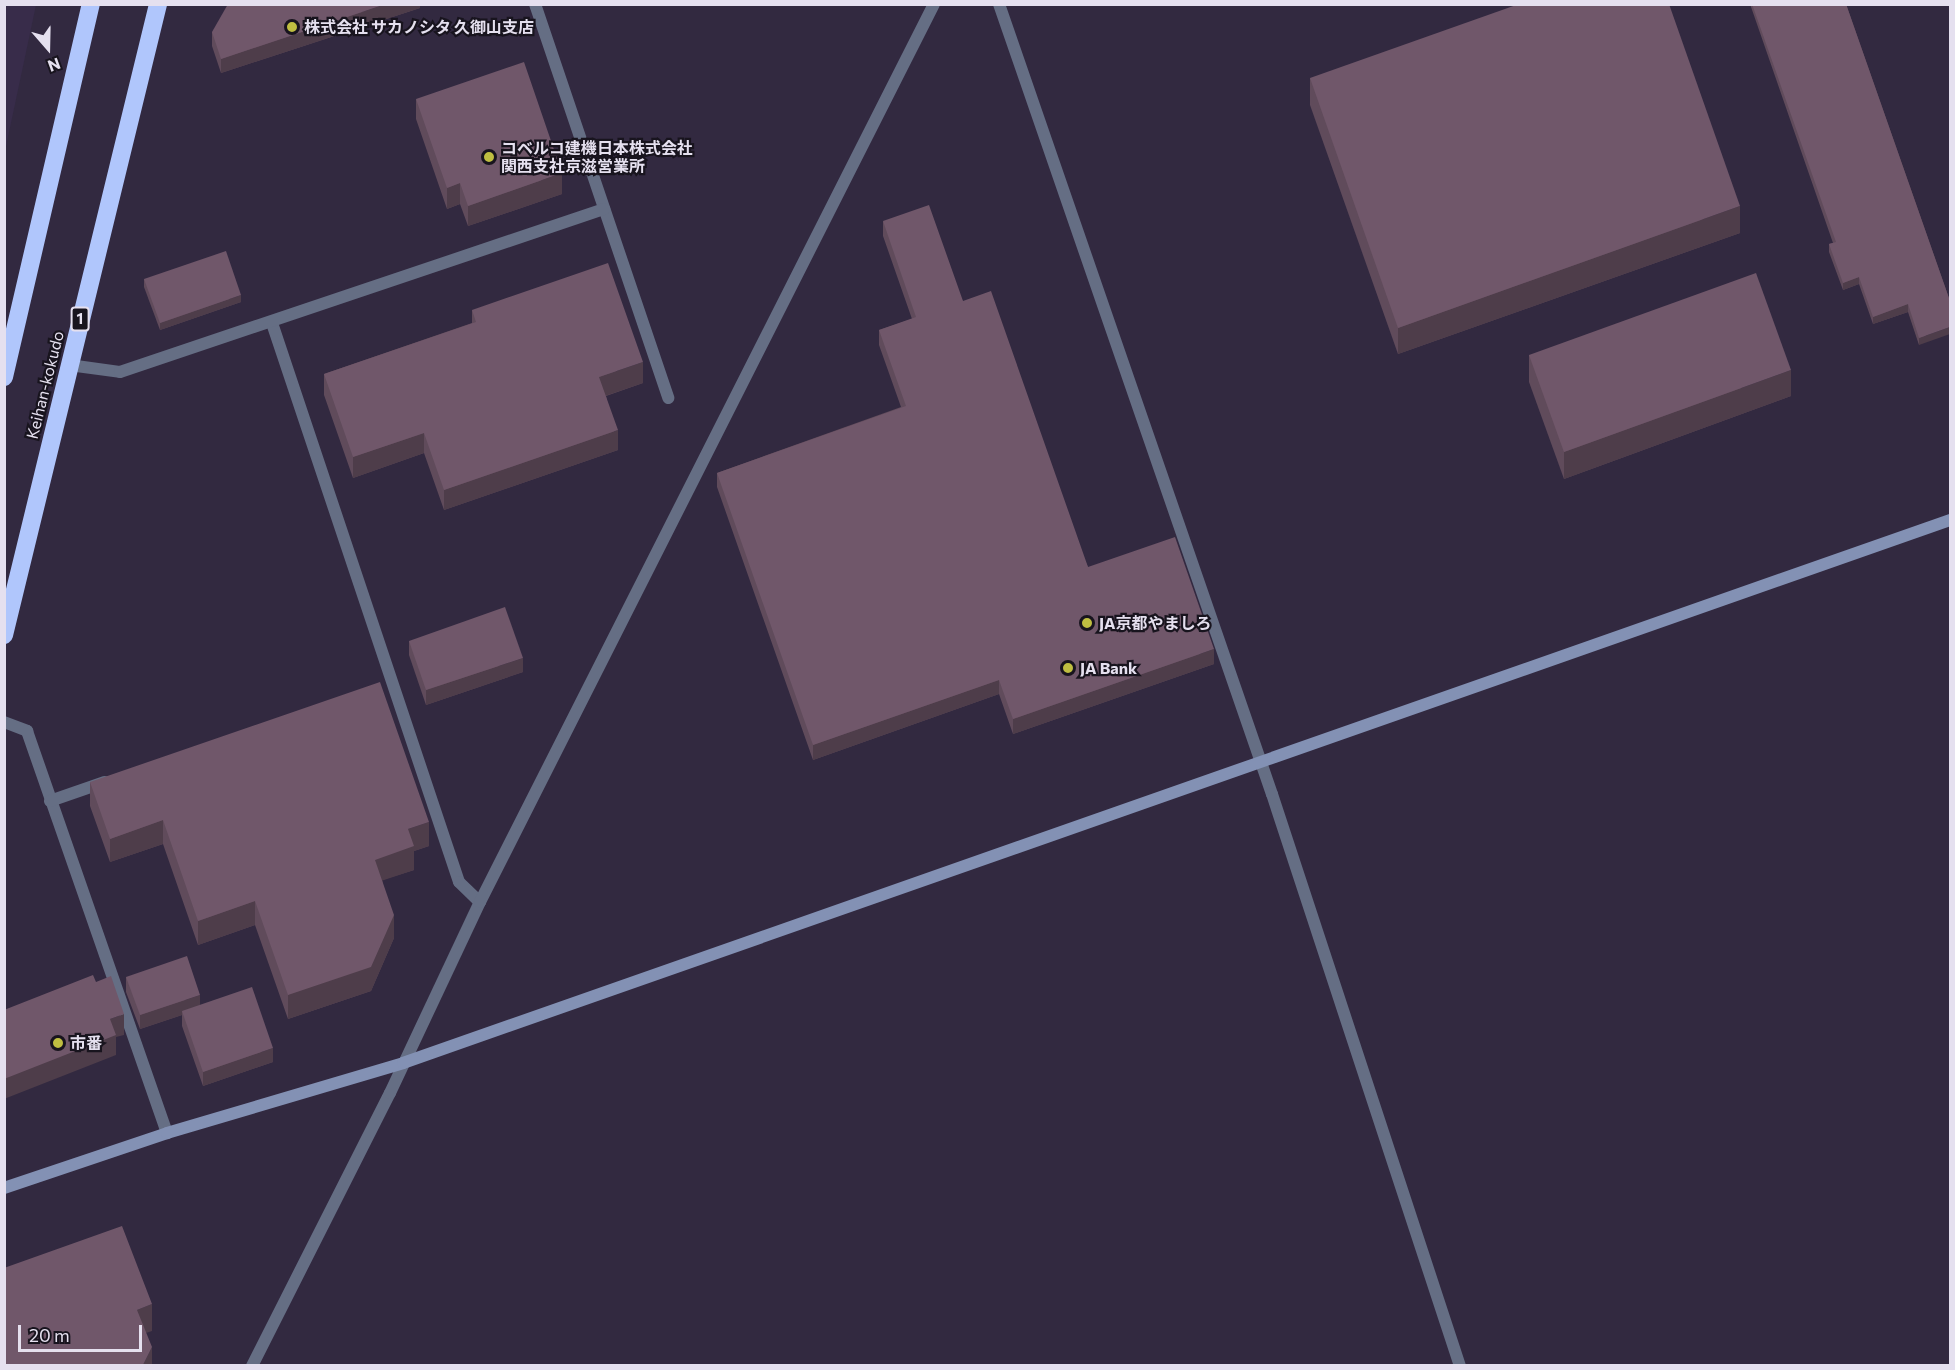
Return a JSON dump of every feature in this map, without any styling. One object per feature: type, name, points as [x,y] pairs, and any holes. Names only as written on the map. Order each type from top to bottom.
[{"type":"highway","points":[[4,377],[90,4]]},
{"type":"highway","name":"Keihan-kokudo","points":[[4,635],[158,4]]},
{"type":"street","points":[[535,4],[668,398]]},
{"type":"street","points":[[252,1365],[403,1063],[480,902],[934,4]]},
{"type":"street","points":[[999,4],[1261,763],[1460,1365]]},
{"type":"street","points":[[69,365],[120,372],[272,323],[604,208]]},
{"type":"street","points":[[272,323],[387,684],[459,882],[480,902]]},
{"type":"street","points":[[4,1188],[167,1133],[403,1063],[1950,520]]},
{"type":"street","points":[[4,722],[27,731],[167,1133]]},
{"type":"street","points":[[50,801],[116,778]]},
{"type":"shaded area","points":[[4,5],[36,5],[5,151]]},
{"type":"building","name":"株式会社 サカノシタ 久御山支店","points":[[228,4],[386,4],[221,59],[212,32]]},
{"type":"building","points":[[1519,4],[1669,4],[1740,206],[1398,328],[1310,78]]},
{"type":"building","points":[[1752,4],[1846,4],[1950,301],[1950,327],[1919,338],[1908,304],[1873,317],[1859,277],[1843,283],[1829,244],[1836,242]]},
{"type":"building","name":"コベルコ建機日本株式会社 関西支社京滋営業所","points":[[524,62],[562,173],[468,206],[460,183],[447,188],[416,99]]},
{"type":"building","points":[[929,205],[963,301],[991,291],[1088,567],[1175,537],[1214,649],[1013,719],[999,680],[813,745],[717,473],[906,406],[879,330],[916,317],[883,221]]},
{"type":"building","points":[[226,251],[241,295],[160,323],[144,279]]},
{"type":"building","points":[[608,263],[643,362],[599,377],[618,430],[444,490],[424,433],[353,457],[324,374],[476,322],[472,310]]},
{"type":"building","points":[[1756,273],[1791,370],[1564,452],[1529,355]]},
{"type":"building","points":[[505,607],[523,658],[426,690],[409,641]]},
{"type":"building","points":[[380,682],[429,822],[408,829],[414,846],[375,860],[394,915],[371,967],[288,995],[255,901],[198,921],[163,820],[110,839],[90,782]]},
{"type":"building","points":[[187,956],[200,995],[140,1015],[126,977]]},
{"type":"building","name":"市番","points":[[93,975],[96,982],[111,976],[124,1014],[110,1019],[116,1035],[4,1079],[4,1010]]},
{"type":"building","points":[[252,987],[273,1048],[203,1072],[182,1011]]},
{"type":"building","points":[[122,1226],[152,1304],[137,1310],[152,1347],[143,1365],[4,1365],[4,1268]]},
{"type":"place","name":"株式会社 サカノシタ 久御山支店","points":[[292,27]]},
{"type":"place","name":"コベルコ建機日本株式会社 関西支社京滋営業所","points":[[489,157]]},
{"type":"place","name":"JA京都やましろ","points":[[1087,623]]},
{"type":"place","name":"JA Bank","points":[[1068,668]]},
{"type":"place","name":"市番","points":[[58,1043]]}]
